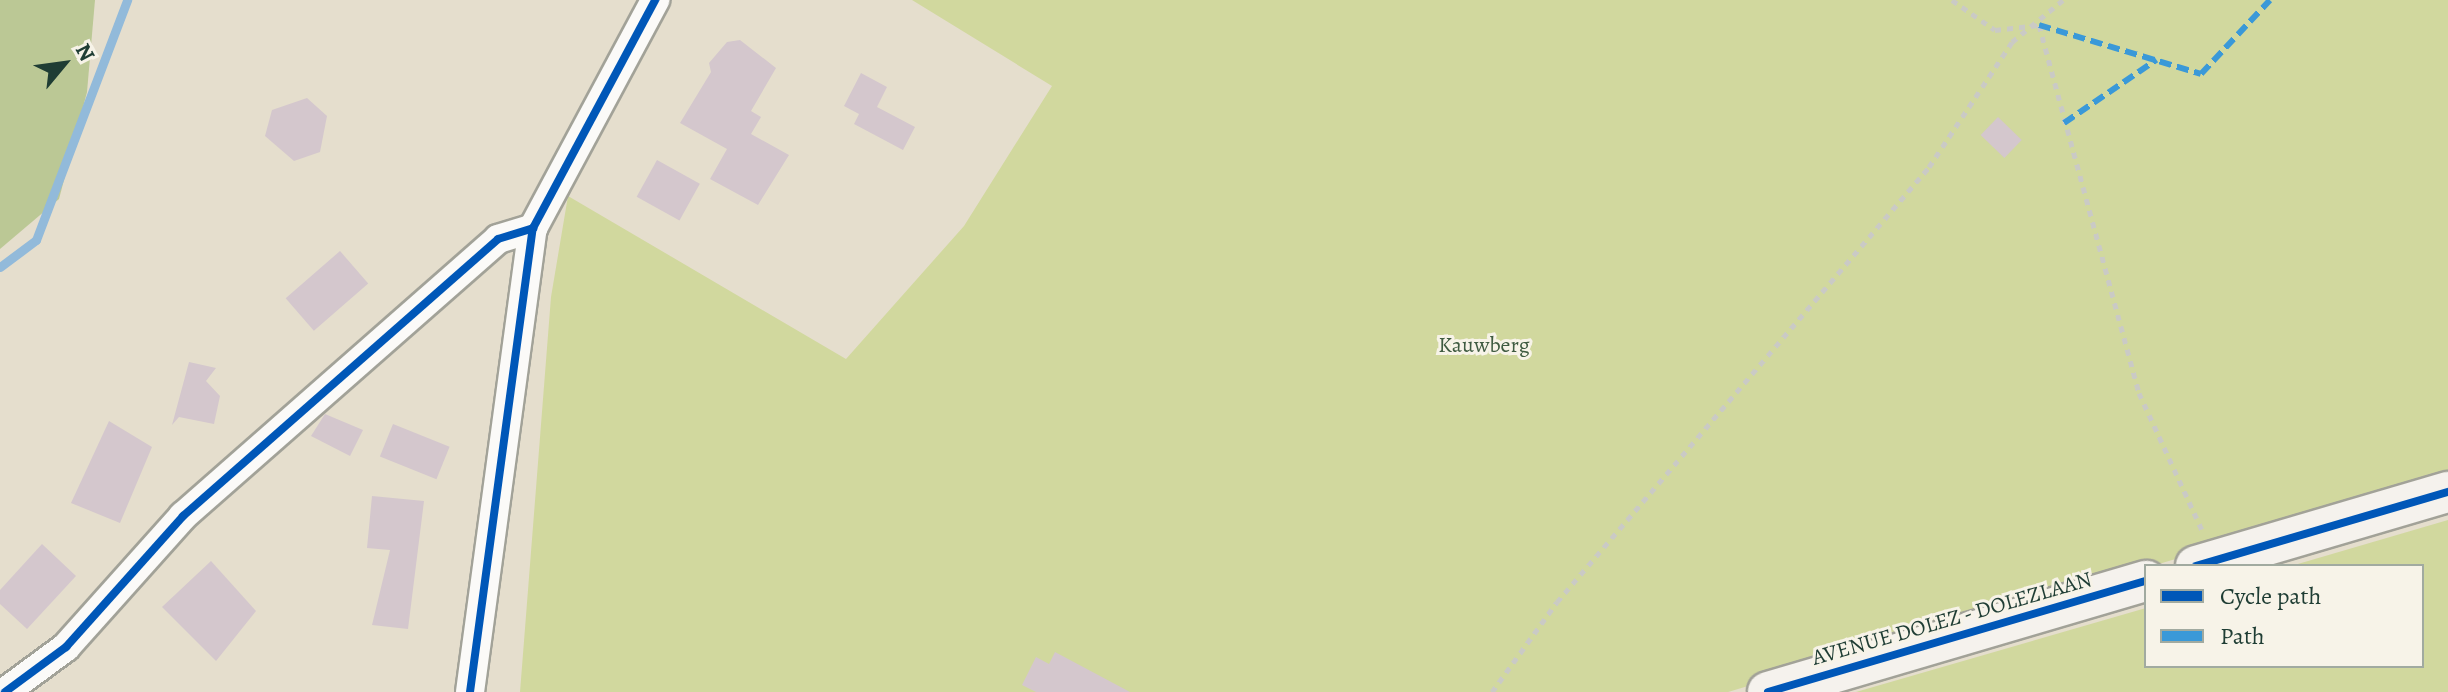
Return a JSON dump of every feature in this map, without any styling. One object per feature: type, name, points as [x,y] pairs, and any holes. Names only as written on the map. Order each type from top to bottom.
[{"type":"street","points":[[470,692],[533,228],[655,0]]},
{"type":"street","points":[[5,692],[66,647],[183,516],[498,239],[533,228]]},
{"type":"street","points":[[2207,563],[2448,492]]},
{"type":"street","name":"AVENUE DOLEZ - DOLEZLAAN","points":[[1768,692],[2144,582]]},
{"type":"path","points":[[1952,0],[1995,30],[2039,25]]},
{"type":"path","points":[[1492,692],[1557,602],[1929,167],[2012,42],[2039,25],[2063,0]]},
{"type":"path","points":[[2039,25],[2139,393],[2207,563]]},
{"type":"green space","points":[[0,0],[95,0],[87,92],[59,199],[0,249]]},
{"type":"green space","name":"Kauwberg","points":[[912,0],[2448,0],[2448,478],[2159,564],[2144,564],[2144,568],[1728,692],[520,692],[551,297],[568,196],[846,359],[964,226],[1052,86]]},
{"type":"green space","points":[[2448,520],[2448,692],[1856,692],[2144,609],[2144,668],[2424,668],[2424,564],[2298,564]]},
{"type":"building","points":[[740,40],[776,68],[751,111],[761,117],[751,134],[789,155],[758,205],[710,179],[727,149],[680,123],[711,72],[709,63],[727,42]]},
{"type":"building","points":[[861,73],[887,87],[877,107],[915,127],[903,150],[854,124],[859,114],[844,106]]},
{"type":"building","points":[[307,98],[327,116],[320,152],[294,161],[265,136],[272,110]]},
{"type":"building","points":[[1998,117],[2022,140],[2004,158],[1981,135]]},
{"type":"building","points":[[657,160],[700,184],[679,220],[637,197]]},
{"type":"building","points":[[340,251],[368,283],[314,331],[286,298]]},
{"type":"building","points":[[189,362],[216,368],[206,381],[220,396],[214,424],[179,417],[172,425]]},
{"type":"building","points":[[325,414],[363,430],[350,456],[311,436]]},
{"type":"building","points":[[109,421],[152,447],[120,523],[71,503]]},
{"type":"building","points":[[393,424],[450,447],[436,479],[380,456]]},
{"type":"building","points":[[372,496],[424,501],[408,629],[372,625],[390,550],[367,548]]},
{"type":"building","points":[[42,544],[76,576],[27,629],[0,604],[0,590]]},
{"type":"building","points":[[211,561],[256,611],[216,661],[162,607]]},
{"type":"building","points":[[1055,652],[1130,692],[1036,692],[1022,685],[1036,657],[1049,664]]},
{"type":"waterway","points":[[0,267],[36,240],[127,0]]},
{"type":"marked path","points":[[2039,25],[2201,74],[2270,0]]},
{"type":"marked path","points":[[2064,123],[2156,60]]},
{"type":"cycle path","points":[[470,692],[533,228],[655,0]]},
{"type":"cycle path","points":[[5,692],[66,647],[183,516],[498,239],[533,228]]},
{"type":"cycle path","points":[[2203,564],[2448,492]]},
{"type":"cycle path","points":[[1768,692],[2144,582]]}]
